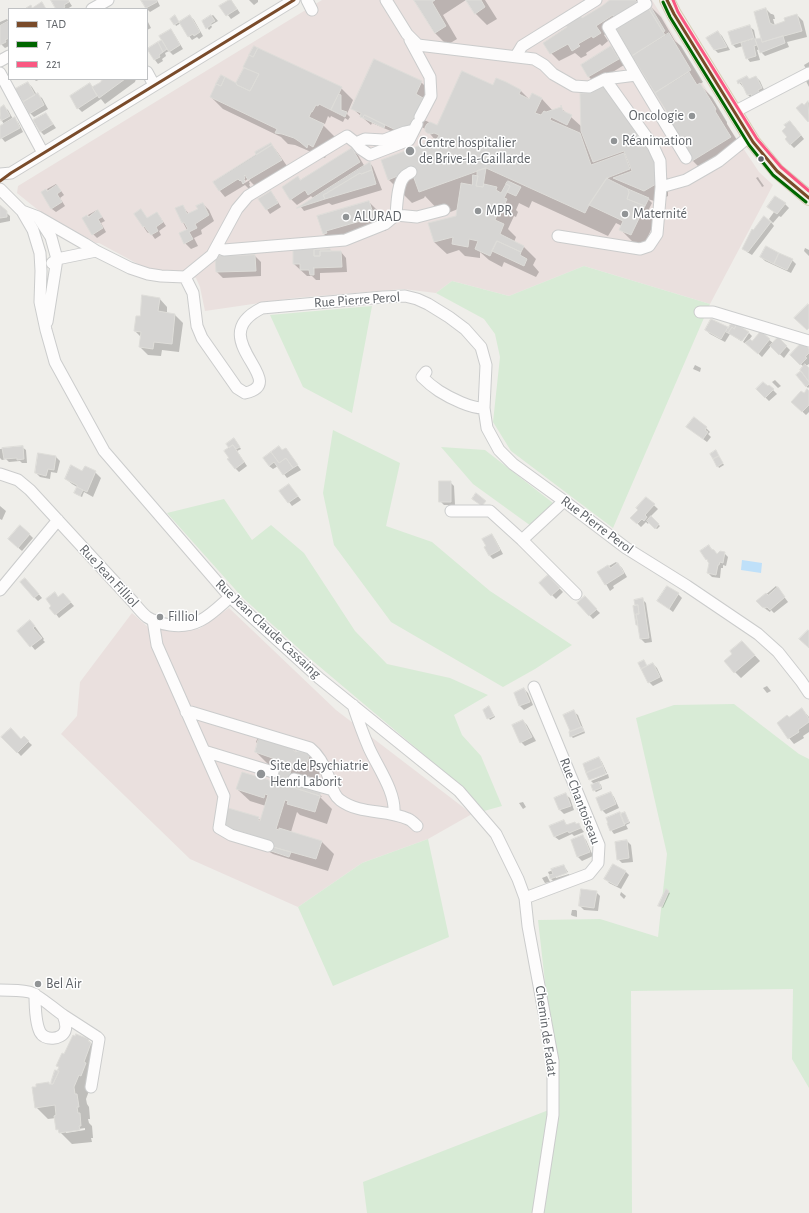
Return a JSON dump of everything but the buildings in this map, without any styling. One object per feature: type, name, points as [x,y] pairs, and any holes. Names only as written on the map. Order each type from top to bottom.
[{"type":"main road","points":[[667,0],[674,14],[753,142],[777,171],[809,198]]},
{"type":"street","points":[[0,181],[292,0]]},
{"type":"street","points":[[307,0],[312,10]]},
{"type":"street","points":[[0,189],[22,211],[38,217],[96,252],[130,268],[148,274],[185,277],[212,255],[237,210],[248,196],[347,136],[370,155],[409,140],[431,96],[430,77],[407,34],[386,0]]},
{"type":"street","points":[[516,56],[522,46],[596,0]]},
{"type":"street","points":[[644,0],[646,4],[608,27],[686,158]]},
{"type":"street","points":[[94,8],[108,2]]},
{"type":"street","points":[[407,34],[418,45],[534,59],[544,65],[552,74],[574,86],[589,87],[605,79],[636,75]]},
{"type":"street","points":[[0,73],[43,153]]},
{"type":"street","points":[[734,112],[809,73]]},
{"type":"street","points":[[148,74],[154,85]]},
{"type":"street","points":[[558,236],[640,249],[649,246],[657,234],[661,187],[660,162],[653,146],[605,79]]},
{"type":"street","points":[[356,143],[365,139],[384,140],[405,132],[417,124]]},
{"type":"street","points":[[661,187],[686,180],[719,161],[750,136]]},
{"type":"street","points":[[216,247],[224,250],[230,250],[345,240],[385,224],[396,215],[401,185],[404,177],[410,172]]},
{"type":"street","points":[[0,174],[12,173]]},
{"type":"street","points":[[396,215],[417,217],[444,210]]},
{"type":"street","name":"Rue Jean Claude Cassaing","points":[[22,211],[33,230],[40,253],[40,302],[55,362],[104,451],[230,597],[319,678],[459,791],[496,834],[518,879],[525,898]]},
{"type":"street","name":"Rue Jean Claude Cassaing","points":[[38,217],[51,237],[57,259],[46,330]]},
{"type":"street","points":[[41,270],[57,259],[96,252]]},
{"type":"street","name":"Rue Pierre Perol","points":[[185,277],[194,293],[197,326],[202,338],[237,388],[245,393],[258,388],[260,380],[242,346],[239,337],[240,328],[244,321],[252,313],[262,308],[405,296],[417,299],[439,310],[465,328],[481,347],[486,365],[484,408],[487,428],[498,450],[513,464],[626,548],[687,586],[758,634],[778,652],[809,693]]},
{"type":"street","points":[[700,312],[712,312],[809,341]]},
{"type":"street","points":[[426,372],[422,377],[439,391],[459,401],[484,408]]},
{"type":"street","name":"Rue Jean Filliol","points":[[0,474],[18,480],[30,490],[134,603],[153,620],[164,625],[180,626],[192,624],[204,619],[230,597]]},
{"type":"street","points":[[522,540],[564,501]]},
{"type":"street","points":[[452,511],[490,511],[522,540],[576,594]]},
{"type":"street","points":[[0,590],[58,520]]},
{"type":"street","points":[[153,620],[157,645],[224,796],[219,828],[231,835],[268,846]]},
{"type":"street","name":"Rue Chantoiseau","points":[[525,898],[589,874],[598,863],[599,845],[534,687]]},
{"type":"street","points":[[353,705],[369,747],[391,793],[394,802],[394,814]]},
{"type":"street","points":[[186,712],[191,712],[310,748],[314,751],[322,763],[333,790],[339,800],[366,811],[394,814],[406,818],[417,826]]},
{"type":"street","points":[[204,751],[273,772]]},
{"type":"street","points":[[294,779],[333,790]]},
{"type":"street","name":"Chemin de Fadat","points":[[525,898],[528,926],[553,1061],[553,1115],[538,1213]]},
{"type":"street","points":[[0,990],[30,992],[35,994],[63,1016],[98,1037],[99,1040],[91,1087]]},
{"type":"street","points":[[35,994],[39,1027],[43,1036],[53,1038],[62,1034],[65,1031],[63,1016]]},
{"type":"shaded area","name":"Centre hospitalier de Brive-la-Gaillarde","points":[[322,0],[652,0],[731,130],[759,172],[773,185],[710,304],[584,266],[509,296],[452,281],[436,293],[403,289],[294,298],[205,311],[200,287],[196,278],[186,273],[149,270],[43,214],[17,193],[18,186]]},
{"type":"shaded area","name":"Site de Psychiatrie Henri Laborit","points":[[229,608],[336,710],[472,814],[428,839],[362,863],[298,907],[190,859],[61,734],[77,716],[80,682],[132,613],[148,627],[174,632],[199,629]]},
{"type":"green space","points":[[584,266],[710,304],[613,528],[511,451],[493,422],[500,357],[495,334],[484,319],[436,293],[452,281],[509,296]]},
{"type":"green space","points":[[372,306],[352,413],[303,387],[270,315]]},
{"type":"green space","points":[[333,430],[400,463],[386,526],[432,542],[490,591],[572,645],[535,669],[503,687],[391,622],[334,545],[323,493]]},
{"type":"green space","points":[[441,447],[485,450],[553,503],[531,526],[473,484]]},
{"type":"green space","points":[[224,499],[252,540],[271,525],[304,553],[355,631],[387,664],[450,678],[488,695],[454,715],[462,735],[481,756],[502,806],[484,811],[467,791],[307,656],[242,597],[167,513]]},
{"type":"green space","points":[[734,704],[799,754],[809,759],[809,1088],[792,1059],[793,989],[631,991],[632,1213],[367,1213],[363,1182],[559,1106],[538,920],[600,919],[658,937],[667,854],[636,718],[674,705]]},
{"type":"green space","points":[[428,839],[449,937],[333,986],[298,907],[362,863]]},
{"type":"water","points":[[742,560],[762,563],[761,573],[741,570]]},
{"type":"transit line","name":"TAD","points":[[0,181],[294,0]]},
{"type":"transit line","name":"TAD","points":[[667,0],[674,14],[753,142],[777,171],[809,198]]},
{"type":"transit line","name":"221","points":[[673,0],[678,12],[757,139],[781,167],[809,191]]},
{"type":"transit line","name":"7","points":[[663,2],[670,17],[749,145],[773,175],[806,202]]},
{"type":"place","name":"Oncologie","points":[[692,116]]},
{"type":"place","name":"Réanimation","points":[[614,141]]},
{"type":"place","name":"Centre hospitalier de Brive-la-Gaillarde","points":[[410,151]]},
{"type":"place","name":"MPR","points":[[478,211]]},
{"type":"place","name":"Maternité","points":[[625,214]]},
{"type":"place","name":"ALURAD","points":[[346,217]]},
{"type":"place","name":"Filliol","points":[[160,617]]},
{"type":"place","name":"Site de Psychiatrie Henri Laborit","points":[[261,774]]},
{"type":"place","name":"Bel Air","points":[[38,984]]}]
